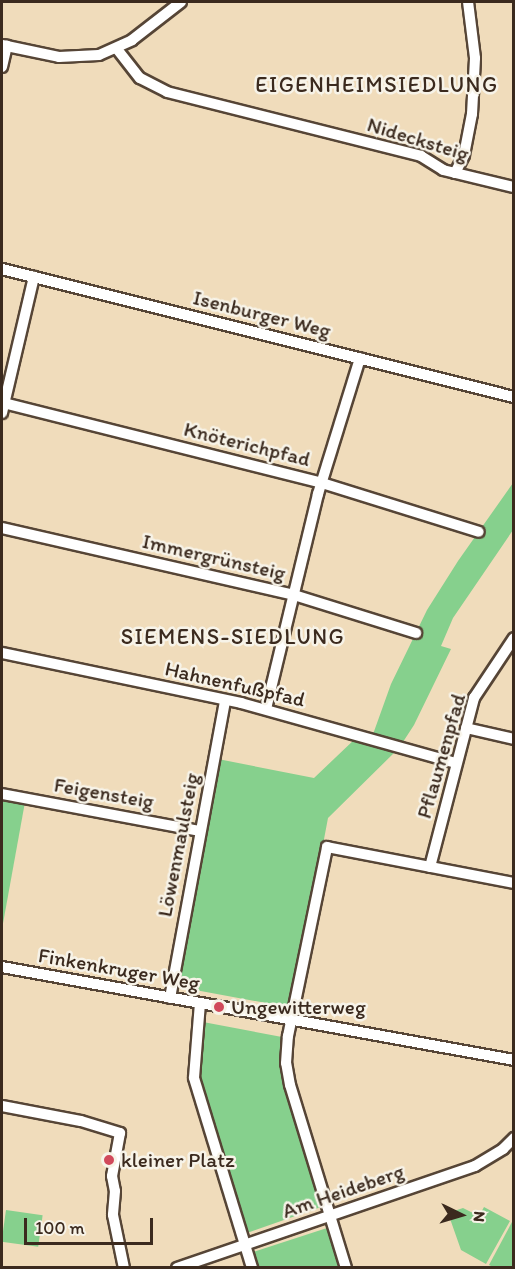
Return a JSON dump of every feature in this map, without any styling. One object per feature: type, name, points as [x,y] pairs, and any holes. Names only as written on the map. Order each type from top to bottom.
[{"type":"street","points":[[2,68],[4,46],[78,58],[117,49],[181,2]]},
{"type":"street","points":[[455,173],[466,149],[474,90],[474,43],[468,2]]},
{"type":"street","name":"Nidecksteig","points":[[117,49],[141,78],[166,92],[421,156],[436,167],[513,186]]},
{"type":"street","name":"Isenburger Weg","points":[[2,269],[513,396]]},
{"type":"street","points":[[3,408],[34,277]]},
{"type":"street","points":[[266,709],[322,483],[360,358]]},
{"type":"street","name":"Knöterichpfad","points":[[3,408],[322,483],[478,532]]},
{"type":"street","name":"Immergrünsteig","points":[[2,528],[294,595],[416,633]]},
{"type":"street","name":"Pflaumenpfad","points":[[430,867],[474,698],[513,638]]},
{"type":"street","name":"Hahnenfußpfad","points":[[2,653],[266,709],[456,763]]},
{"type":"street","name":"Löwenmaulsteig","points":[[170,998],[225,700]]},
{"type":"street","points":[[466,728],[513,739]]},
{"type":"street","name":"Feigensteig","points":[[2,794],[200,831]]},
{"type":"street","points":[[346,1268],[288,1073],[286,1054],[327,847],[513,883]]},
{"type":"street","name":"Finkenkruger Weg","points":[[2,967],[513,1060]]},
{"type":"street","points":[[200,1003],[194,1078],[252,1268]]},
{"type":"street","points":[[2,1106],[81,1121],[120,1133],[112,1176],[115,1191],[113,1223],[124,1268]]},
{"type":"street","name":"Am Heideberg","points":[[177,1268],[475,1166],[504,1149],[513,1138]]},
{"type":"green space","points":[[513,483],[513,530],[453,618],[441,646],[451,649],[414,725],[401,745],[372,737],[391,684],[427,610],[458,561]]},
{"type":"green space","points":[[356,738],[398,749],[328,818],[293,1004],[288,1007],[179,987],[176,983],[218,759],[314,778]]},
{"type":"green space","points":[[2,798],[25,802],[2,929]]},
{"type":"green space","points":[[203,1022],[282,1037],[281,1075],[321,1207],[247,1233],[200,1077]]},
{"type":"green space","points":[[484,1207],[510,1221],[486,1264],[461,1250],[448,1213],[463,1208],[479,1216]]},
{"type":"green space","points":[[6,1210],[43,1215],[38,1247],[2,1242]]},
{"type":"green space","points":[[513,1220],[513,1267],[493,1267],[489,1265]]},
{"type":"green space","points":[[327,1228],[340,1267],[257,1267],[253,1252]]},
{"type":"place","name":"Ungewitterweg","points":[[219,1007]]},
{"type":"place","name":"kleiner Platz","points":[[109,1160]]},
{"type":"district","name":"EIGENHEIMSIEDLUNG","points":[[377,85]]},
{"type":"district","name":"SIEMENS-SIEDLUNG","points":[[233,637]]}]
